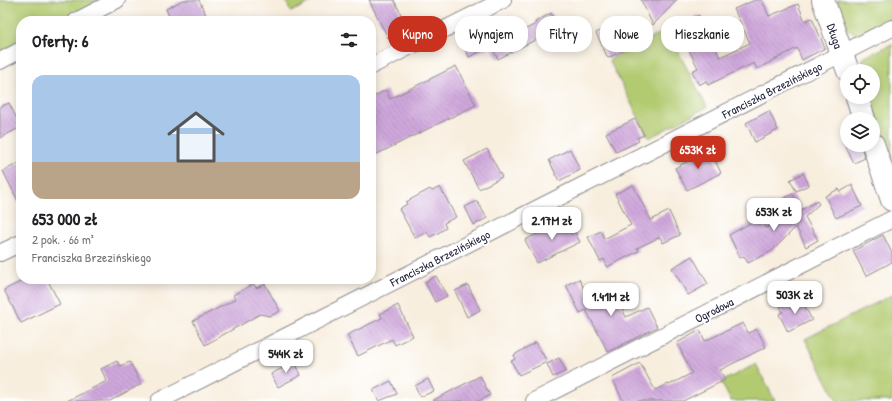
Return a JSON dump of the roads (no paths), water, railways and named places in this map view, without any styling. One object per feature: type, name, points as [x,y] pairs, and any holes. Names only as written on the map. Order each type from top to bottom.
[{"type":"street","points":[[86,16],[117,0]]},
{"type":"street","points":[[376,64],[503,0]]},
{"type":"street","name":"Długa","points":[[823,0],[845,62]]},
{"type":"street","name":"Franciszka Brzezińskiego","points":[[160,401],[845,62],[892,28]]},
{"type":"street","points":[[0,61],[16,53]]},
{"type":"street","points":[[876,152],[892,200]]},
{"type":"street","name":"Ogrodowa","points":[[534,401],[892,218]]},
{"type":"street","points":[[0,253],[16,245]]}]
